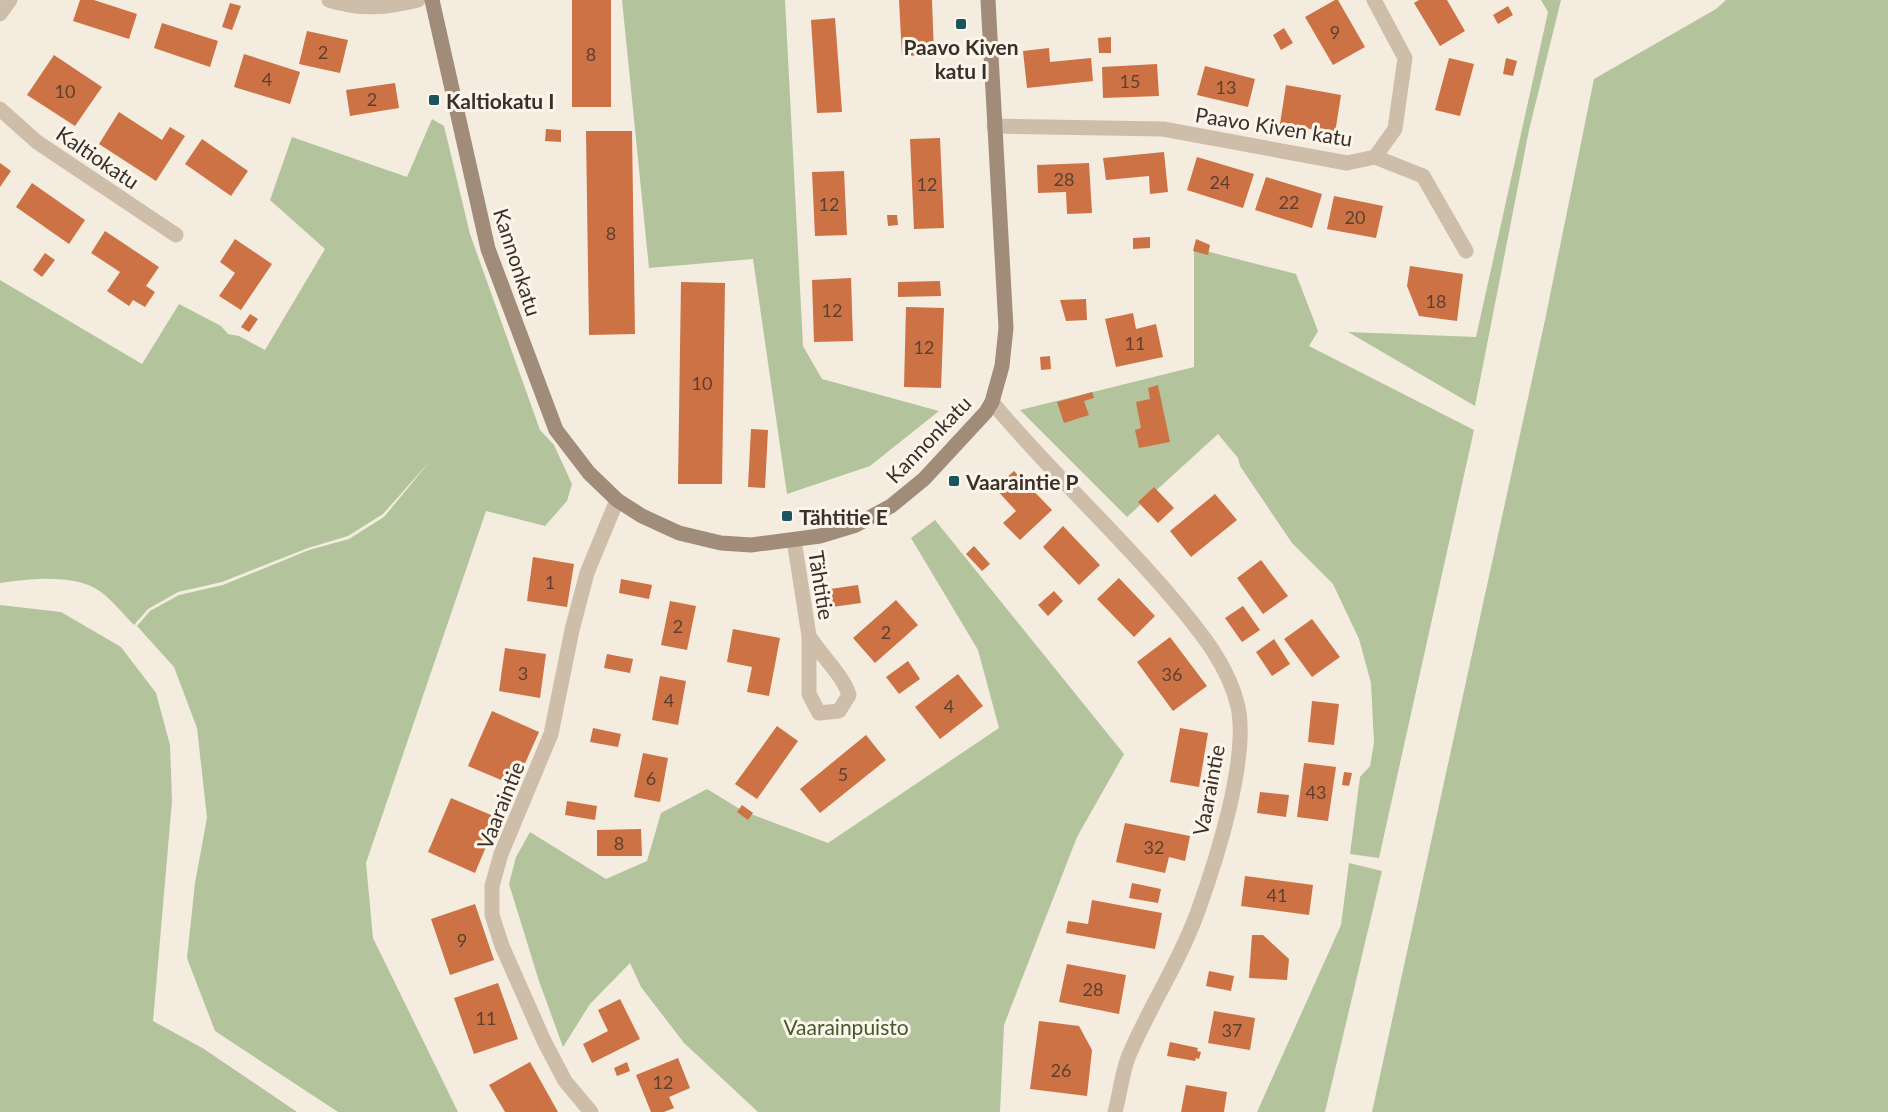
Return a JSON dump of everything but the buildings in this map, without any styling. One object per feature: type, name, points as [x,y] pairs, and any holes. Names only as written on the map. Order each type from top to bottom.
[{"type":"street","points":[[0,14],[10,0]]},
{"type":"street","points":[[328,0],[351,7],[370,8],[418,0]]},
{"type":"street","name":"Kannonkatu","points":[[432,0],[488,249],[512,318],[556,429],[590,473],[617,500],[642,516],[679,533],[721,543],[751,545],[794,540],[856,525],[891,506],[924,479],[992,402],[1002,366],[1006,328],[988,0]]},
{"type":"street","name":"Paavo Kiven katu","points":[[994,126],[1163,129],[1347,163],[1376,157],[1395,129],[1405,58],[1374,0]]},
{"type":"street","name":"Kaltiokatu","points":[[0,109],[37,142],[176,235]]},
{"type":"street","points":[[1376,157],[1423,176],[1466,251]]},
{"type":"street","name":"Vaaraintie","points":[[992,402],[1150,572],[1192,622],[1227,673],[1239,709],[1239,758],[1223,835],[1197,913],[1174,965],[1128,1056],[1115,1112]]},
{"type":"street","name":"Vaaraintie","points":[[591,1112],[565,1081],[544,1041],[492,915],[492,886],[501,854],[551,734],[586,573],[617,500]]},
{"type":"street","name":"Tähtitie","points":[[794,540],[809,636],[809,694],[819,713],[839,711],[849,695],[844,680],[828,666],[809,636]]},
{"type":"green space","points":[[622,0],[785,0],[803,346],[822,379],[939,411],[870,466],[787,494],[753,259],[649,268]]},
{"type":"green space","points":[[1541,0],[1561,0],[1529,130],[1475,406],[1348,332],[1476,337],[1548,12]]},
{"type":"green space","points":[[1726,0],[1888,0],[1888,1112],[1372,1112],[1545,320],[1594,79],[1716,9]]},
{"type":"green space","points":[[432,119],[444,126],[470,234],[540,430],[554,445],[572,484],[567,501],[545,526],[486,511],[366,863],[373,938],[458,1112],[338,1112],[215,1031],[187,958],[195,883],[207,818],[197,728],[174,667],[137,626],[150,611],[179,595],[223,585],[309,550],[349,539],[384,517],[431,460],[383,514],[348,536],[308,548],[222,582],[178,592],[148,609],[134,625],[101,592],[78,582],[52,579],[0,583],[0,280],[142,364],[179,304],[221,326],[228,334],[239,336],[265,350],[325,249],[270,200],[292,137],[407,177]]},
{"type":"green space","points":[[1194,248],[1296,274],[1318,331],[1309,346],[1474,430],[1379,858],[1350,854],[1360,777],[1370,766],[1374,743],[1371,683],[1359,639],[1333,584],[1292,543],[1240,466],[1238,458],[1218,434],[1127,517],[1020,410],[1194,367]]},
{"type":"green space","name":"Vaarainpuisto","points":[[935,520],[1124,754],[1077,837],[1004,1025],[1000,1112],[758,1112],[684,1043],[641,987],[630,963],[590,1004],[563,1047],[539,981],[509,884],[516,857],[530,832],[606,879],[647,861],[661,813],[707,789],[743,811],[828,843],[999,728],[978,650],[911,538]]},
{"type":"green space","points":[[0,605],[61,612],[121,647],[156,693],[170,745],[172,801],[153,1021],[204,1049],[297,1112],[0,1112]]},
{"type":"green space","points":[[1349,863],[1382,871],[1325,1112],[1257,1112],[1341,925]]},
{"type":"place","name":"Paavo Kiven katu I","points":[[961,24]]},
{"type":"place","name":"Kaltiokatu I","points":[[434,100]]},
{"type":"place","name":"Vaaraintie P","points":[[954,481]]},
{"type":"place","name":"Tähtitie E","points":[[787,516]]}]
